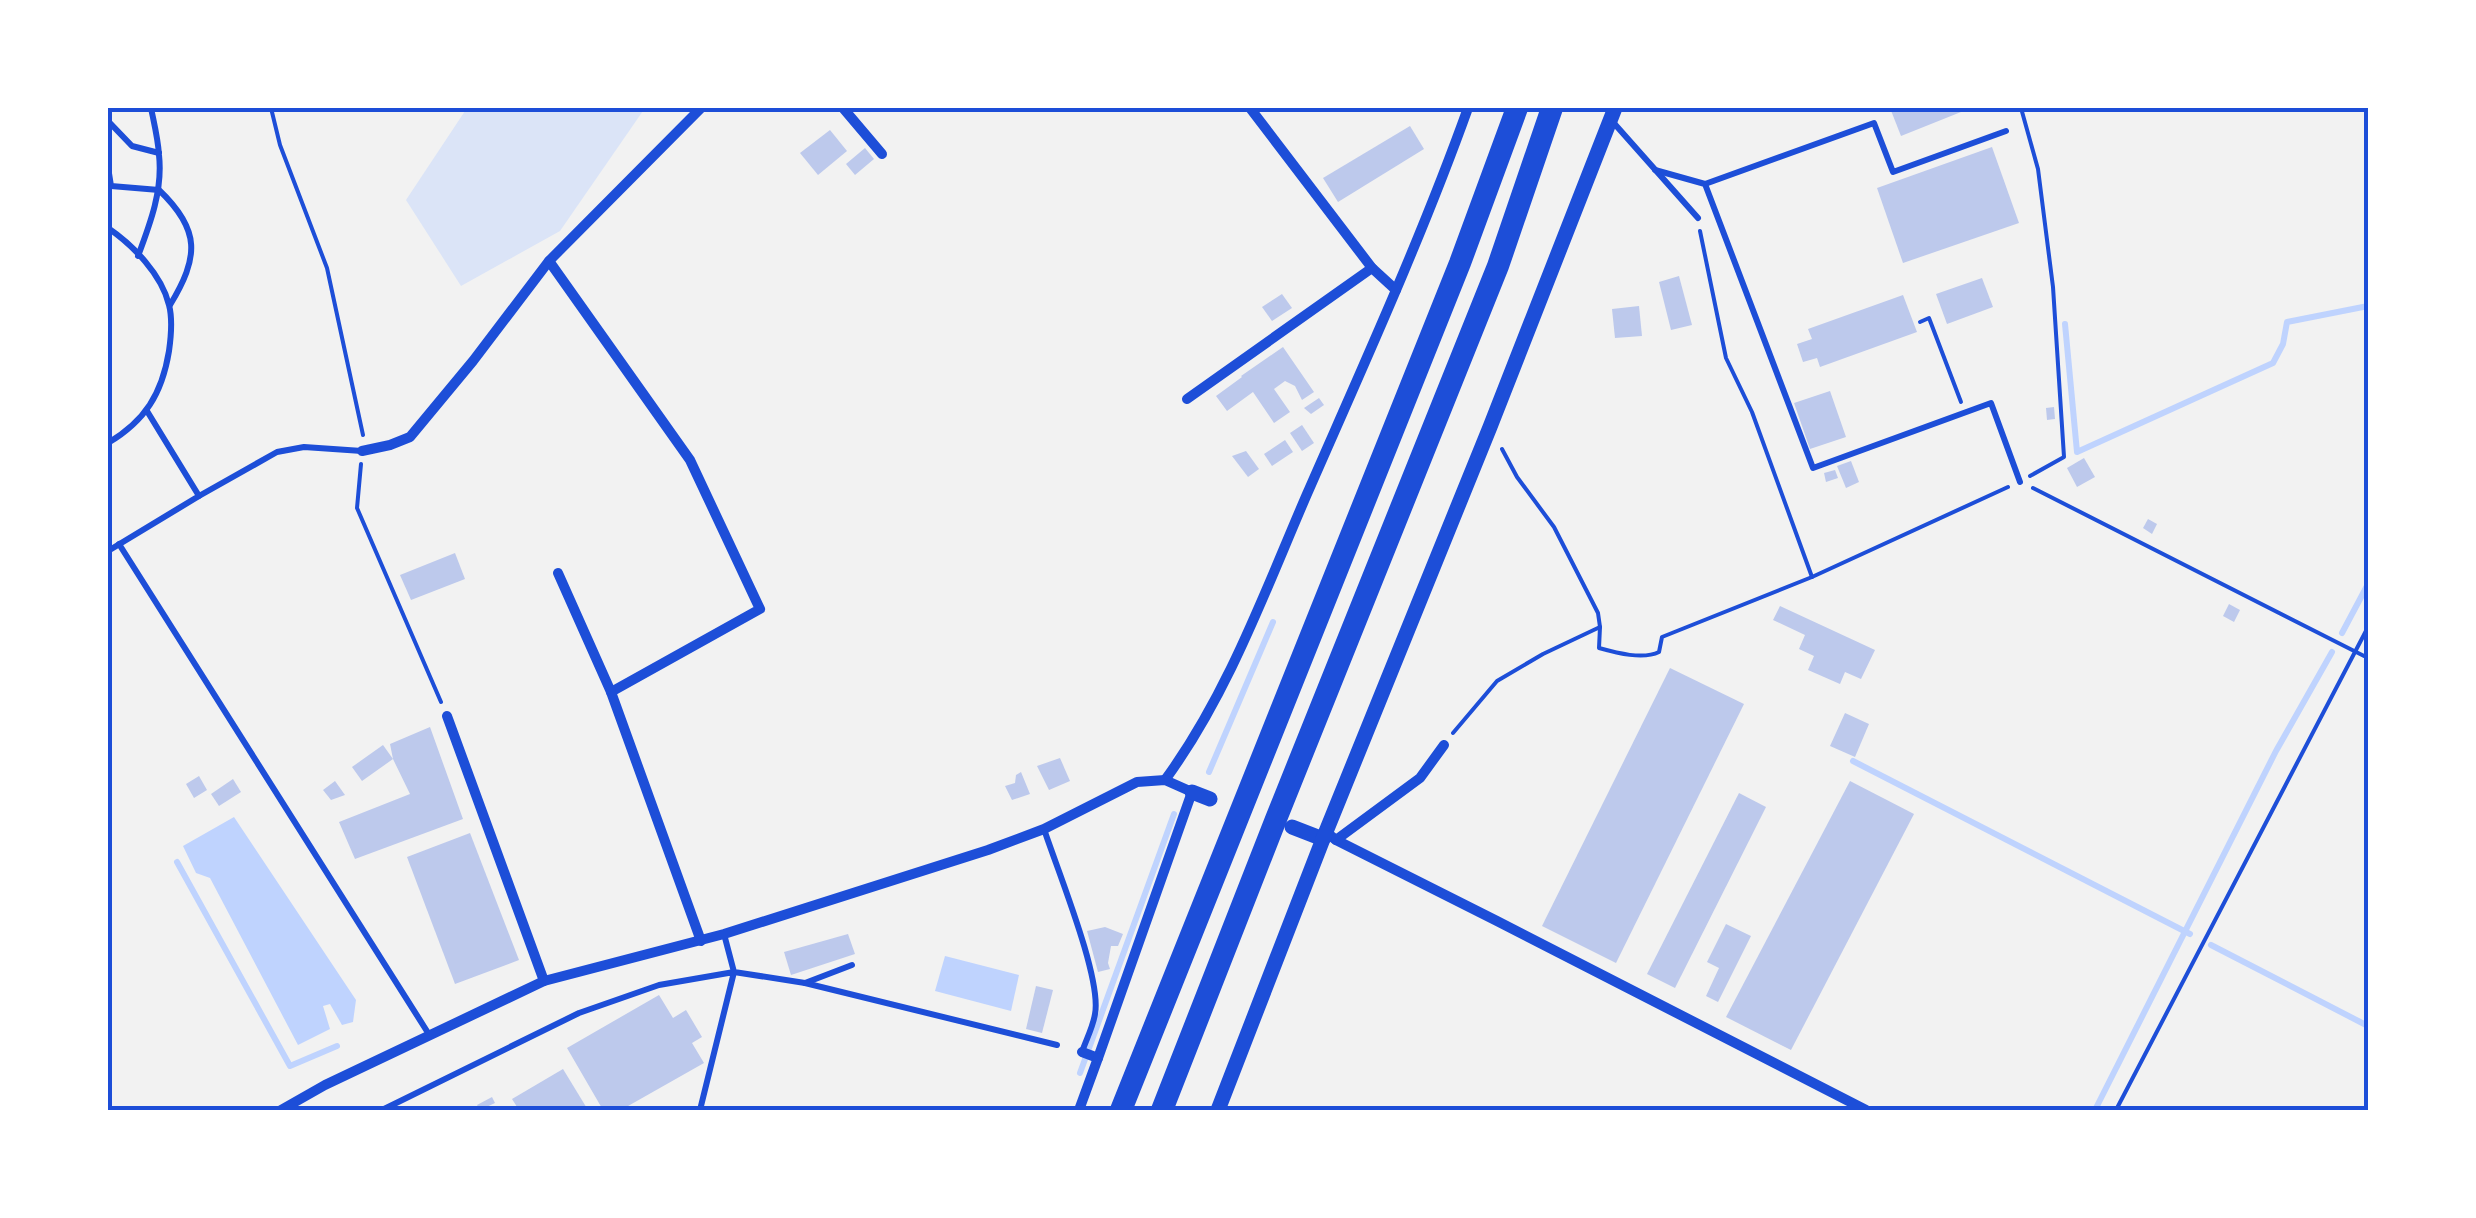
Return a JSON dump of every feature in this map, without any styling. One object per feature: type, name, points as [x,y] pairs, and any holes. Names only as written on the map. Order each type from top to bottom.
[{"type":"highway","points":[[1120,1110],[1460,262],[1517,108]]},
{"type":"highway","points":[[1162,1110],[1498,266],[1552,108]]},
{"type":"street","points":[[362,450],[390,446],[410,437],[474,361],[549,260],[702,108]]},
{"type":"street","points":[[843,108],[882,154]]},
{"type":"street","points":[[1250,108],[1372,268],[1396,290]]},
{"type":"street","points":[[1165,780],[1187,750],[1239,652],[1396,290],[1468,108]]},
{"type":"street","points":[[1218,1110],[1613,114]]},
{"type":"street","points":[[549,260],[690,460],[760,609],[611,692]]},
{"type":"street","points":[[1187,398],[1372,268]]},
{"type":"street","points":[[558,573],[611,692],[701,940]]},
{"type":"street","points":[[447,716],[544,981]]},
{"type":"street","points":[[1328,837],[1420,778],[1444,745]]},
{"type":"street","points":[[281,1110],[324,1085],[544,981],[724,934],[988,850],[1044,830],[1138,782],[1165,780],[1210,799]]},
{"type":"street","points":[[1078,1110],[1192,792]]},
{"type":"street","points":[[1292,827],[1328,837],[1866,1110]]},
{"type":"street","points":[[1082,1052],[1098,1058]]},
{"type":"lane","points":[[138,256],[158,190],[160,154],[151,108]]},
{"type":"lane","points":[[1613,114],[1698,218]]},
{"type":"lane","points":[[108,121],[132,146],[160,154]]},
{"type":"lane","points":[[1655,170],[1705,184],[1874,123],[1893,172],[2006,132]]},
{"type":"lane","points":[[108,167],[111,186],[158,190],[184,216],[191,262],[170,305]]},
{"type":"lane","points":[[1705,184],[1813,468],[1991,404],[2020,482]]},
{"type":"lane","points":[[108,228],[156,276],[170,305],[171,336],[165,377],[147,411],[108,444]]},
{"type":"lane","points":[[147,411],[199,496]]},
{"type":"lane","points":[[108,552],[278,452],[304,447],[362,450]]},
{"type":"lane","points":[[119,544],[430,1036]]},
{"type":"lane","points":[[1044,830],[1095,991],[1095,1013],[1082,1052]]},
{"type":"lane","points":[[700,1110],[734,972],[724,934]]},
{"type":"lane","points":[[805,983],[852,965]]},
{"type":"lane","points":[[382,1110],[579,1013],[659,986],[734,972],[805,983],[1056,1044]]},
{"type":"path","points":[[271,108],[280,145],[326,268],[363,430],[357,508],[447,716]]},
{"type":"path","points":[[1490,427],[1517,477],[1554,527],[1598,613],[1599,648],[1652,656],[1659,652],[1662,637],[1812,577],[2064,458],[2053,287],[2038,169],[2022,108]]},
{"type":"path","points":[[1698,218],[1726,358],[1752,412],[1812,577]]},
{"type":"path","points":[[1920,322],[1929,318],[1965,413]]},
{"type":"path","points":[[2020,482],[2368,658]]},
{"type":"path","points":[[1444,745],[1497,681],[1600,627]]},
{"type":"path","points":[[2116,1110],[2368,628]]},
{"type":"shaded area","points":[[467,108],[645,108],[560,231],[461,286],[406,200]]},
{"type":"water","points":[[234,817],[356,1000],[353,1022],[342,1025],[330,1004],[323,1006],[330,1029],[298,1045],[210,878],[196,873],[183,846]]},
{"type":"water","points":[[945,956],[1019,975],[1011,1011],[935,991]]},
{"type":"building","points":[[1890,108],[1971,108],[1901,136]]},
{"type":"building","points":[[1410,126],[1424,149],[1338,202],[1323,178]]},
{"type":"building","points":[[830,130],[847,151],[818,175],[800,153]]},
{"type":"building","points":[[1992,147],[2019,223],[1903,263],[1877,188]]},
{"type":"building","points":[[865,148],[874,159],[855,175],[846,164]]},
{"type":"building","points":[[1679,276],[1692,325],[1671,330],[1659,282]]},
{"type":"building","points":[[1982,278],[1993,307],[1947,324],[1936,294]]},
{"type":"building","points":[[1282,294],[1292,308],[1272,321],[1262,307]]},
{"type":"building","points":[[1903,295],[1917,332],[1820,367],[1817,358],[1803,362],[1797,344],[1812,339],[1808,329]]},
{"type":"building","points":[[1639,306],[1642,336],[1615,338],[1612,309]]},
{"type":"building","points":[[1283,347],[1314,392],[1302,400],[1295,386],[1285,381],[1274,389],[1290,412],[1274,423],[1253,392],[1227,411],[1216,396]]},
{"type":"building","points":[[1830,391],[1846,437],[1810,449],[1794,403]]},
{"type":"building","points":[[1319,398],[1324,405],[1311,414],[1304,408]]},
{"type":"building","points":[[2054,407],[2055,419],[2047,420],[2046,408]]},
{"type":"building","points":[[1302,425],[1314,443],[1302,451],[1290,433]]},
{"type":"building","points":[[1285,440],[1293,452],[1272,466],[1264,454]]},
{"type":"building","points":[[1246,451],[1259,469],[1248,477],[1232,456]]},
{"type":"building","points":[[2084,458],[2095,477],[2077,487],[2067,468]]},
{"type":"building","points":[[1851,461],[1859,482],[1846,488],[1837,466]]},
{"type":"building","points":[[1835,470],[1838,478],[1826,482],[1824,473]]},
{"type":"building","points":[[2148,519],[2157,524],[2152,534],[2143,528]]},
{"type":"building","points":[[455,553],[465,579],[411,600],[400,575]]},
{"type":"building","points":[[2229,604],[2240,610],[2234,622],[2223,616]]},
{"type":"building","points":[[1780,606],[1875,650],[1861,679],[1845,672],[1840,684],[1808,670],[1814,656],[1799,649],[1805,635],[1773,620]]},
{"type":"building","points":[[1670,668],[1744,704],[1616,963],[1542,926]]},
{"type":"building","points":[[1845,713],[1869,724],[1855,757],[1830,746]]},
{"type":"building","points":[[430,727],[463,819],[355,859],[339,822],[410,794],[390,744]]},
{"type":"building","points":[[383,745],[393,759],[362,781],[352,767]]},
{"type":"building","points":[[1060,758],[1070,781],[1049,790],[1037,766]]},
{"type":"building","points":[[1021,772],[1030,794],[1012,800],[1005,786],[1015,783]]},
{"type":"building","points":[[199,776],[207,790],[194,798],[186,784]]},
{"type":"building","points":[[233,779],[241,792],[219,806],[211,794]]},
{"type":"building","points":[[335,781],[345,795],[331,800],[323,790]]},
{"type":"building","points":[[1850,781],[1914,814],[1791,1050],[1726,1017]]},
{"type":"building","points":[[1739,793],[1766,807],[1675,988],[1647,974]]},
{"type":"building","points":[[470,833],[519,960],[455,984],[407,857]]},
{"type":"building","points":[[1726,924],[1751,936],[1718,1002],[1706,996],[1719,968],[1707,962]]},
{"type":"building","points":[[1105,927],[1123,934],[1118,946],[1111,946],[1110,969],[1098,972],[1087,931]]},
{"type":"building","points":[[848,934],[855,954],[791,975],[784,952]]},
{"type":"building","points":[[1036,986],[1053,990],[1042,1033],[1026,1029]]},
{"type":"building","points":[[659,995],[673,1018],[686,1010],[702,1037],[692,1043],[704,1063],[621,1110],[603,1110],[567,1048]]},
{"type":"building","points":[[563,1069],[588,1110],[519,1110],[512,1099]]},
{"type":"building","points":[[492,1097],[495,1103],[480,1110],[477,1105]]},
{"type":"waterway","points":[[2065,324],[2077,452],[2273,363],[2283,344],[2287,322],[2368,306]]},
{"type":"waterway","points":[[2342,633],[2368,584]]},
{"type":"waterway","points":[[1209,772],[1273,622]]},
{"type":"waterway","points":[[2095,1110],[2276,751],[2332,652]]},
{"type":"waterway","points":[[1853,761],[2190,934]]},
{"type":"waterway","points":[[1080,1073],[1174,814]]},
{"type":"waterway","points":[[177,862],[290,1066],[337,1046]]},
{"type":"waterway","points":[[2211,945],[2368,1026]]}]
